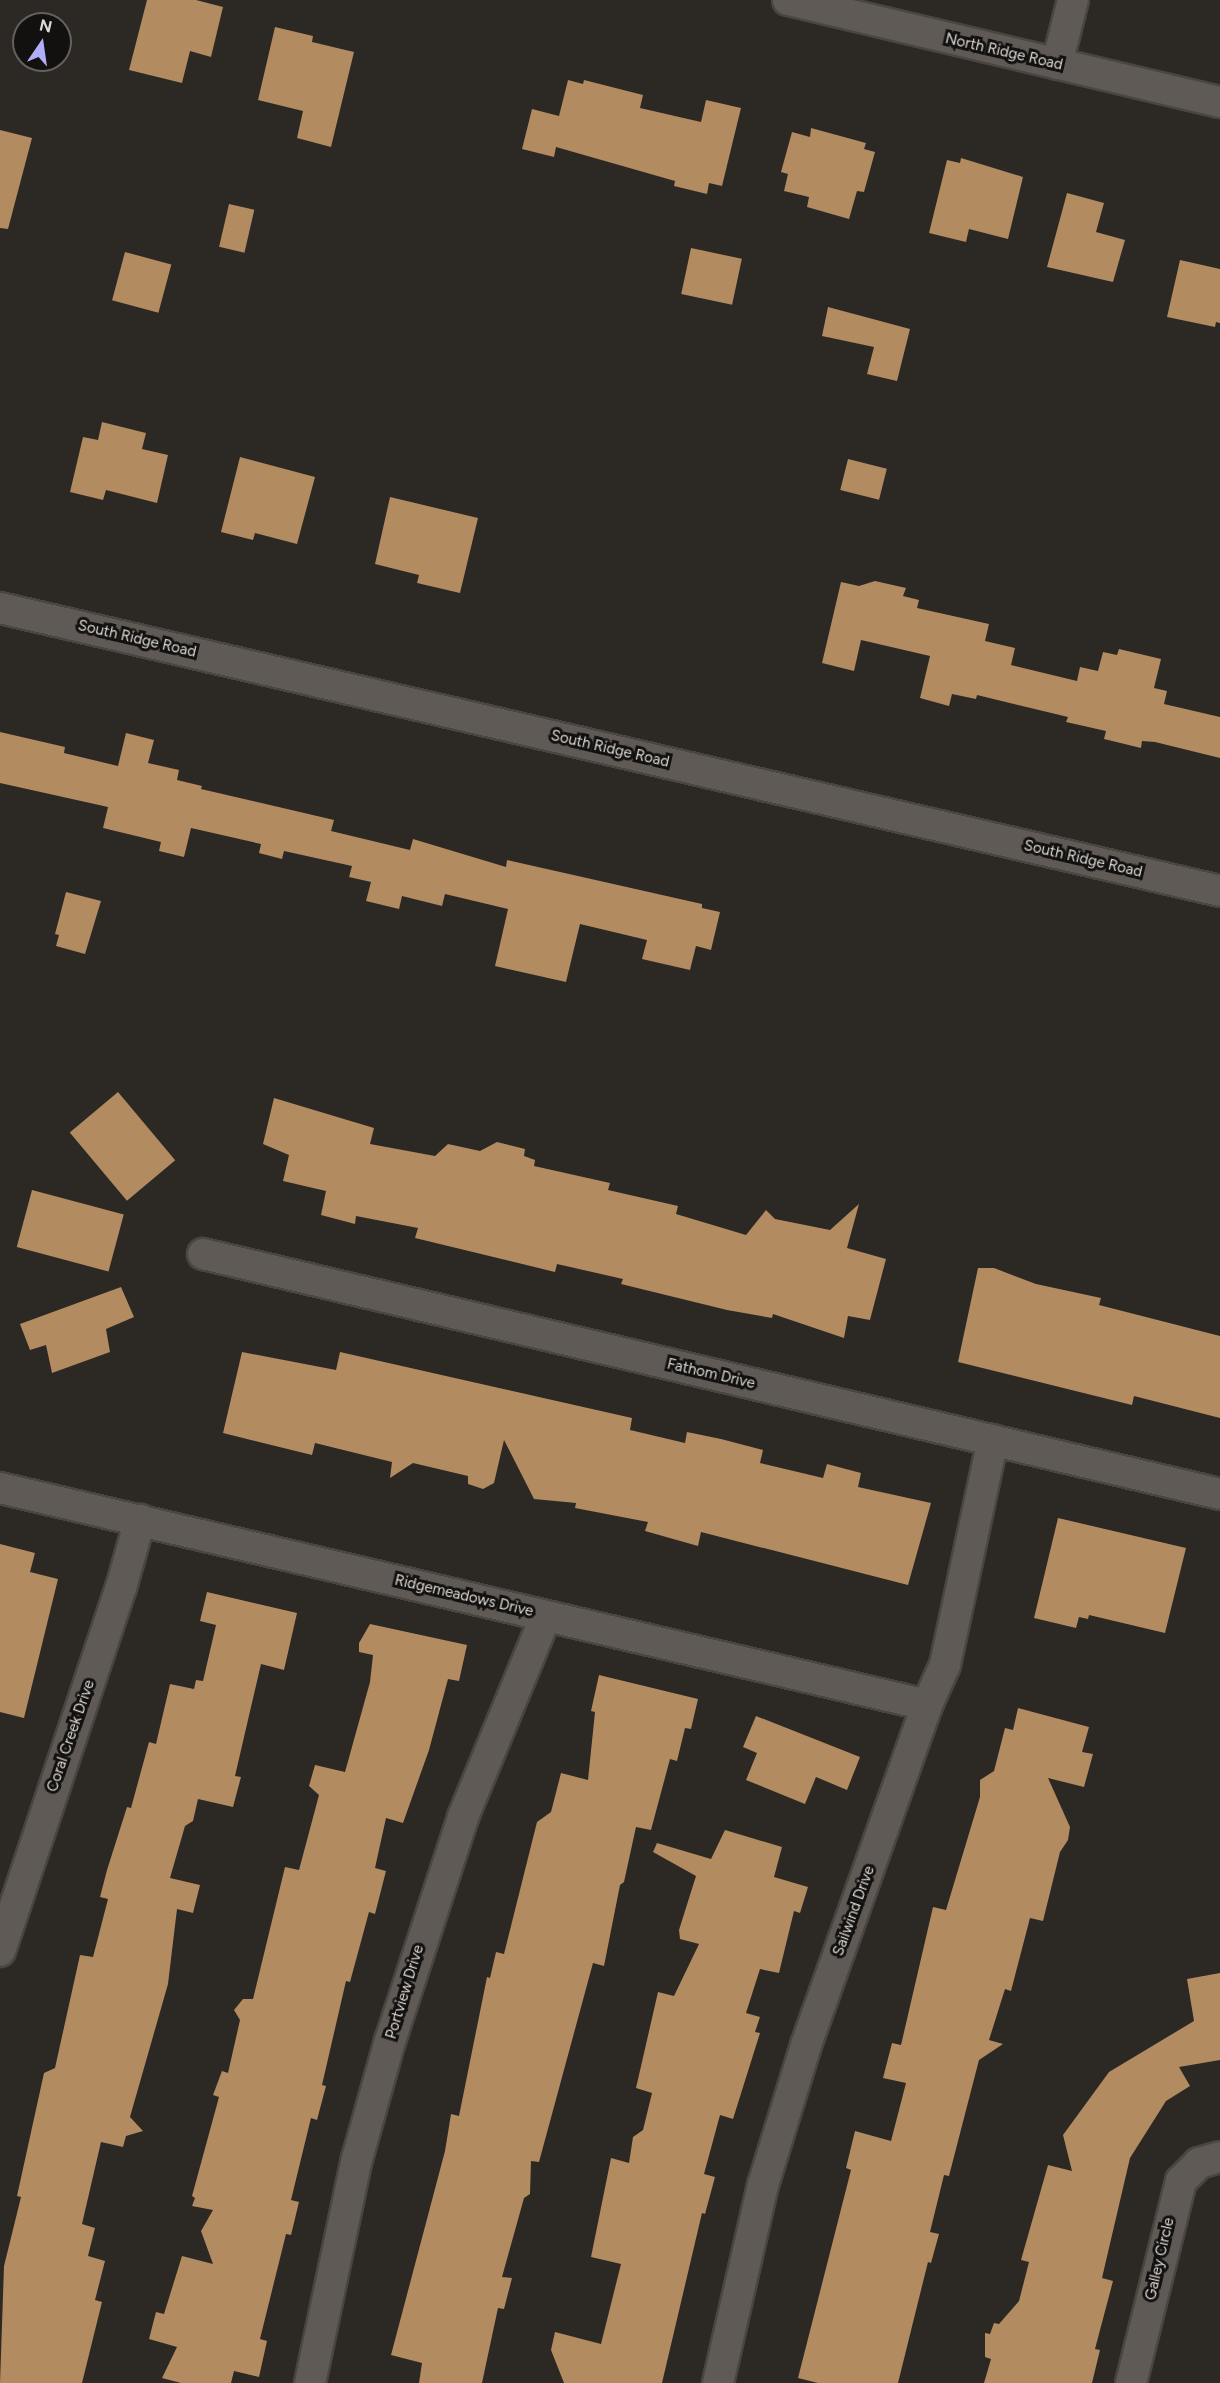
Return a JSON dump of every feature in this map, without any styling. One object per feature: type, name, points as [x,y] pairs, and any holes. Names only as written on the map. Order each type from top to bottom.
[{"type":"street","name":"North Ridge Road","points":[[788,0],[1220,102]]},
{"type":"street","points":[[1057,64],[1074,0]]},
{"type":"street","name":"South Ridge Road","points":[[0,608],[1220,891]]},
{"type":"street","name":"Fathom Drive","points":[[203,1254],[1220,1494]]},
{"type":"street","name":"Sailwind Drive","points":[[718,2383],[763,2186],[806,2045],[927,1705],[945,1665],[993,1440]]},
{"type":"street","name":"Ridgemeadows Drive","points":[[0,1488],[927,1705]]},
{"type":"street","name":"Coral Creek Drive","points":[[0,1951],[122,1588],[140,1520]]},
{"type":"street","name":"Portview Drive","points":[[310,2383],[357,2159],[390,2041],[463,1817],[546,1616]]},
{"type":"street","name":"Galley Circle","points":[[1131,2383],[1181,2181],[1199,2163],[1220,2157]]},
{"type":"building","points":[[147,0],[196,0],[223,7],[211,57],[190,51],[182,83],[129,70]]},
{"type":"building","points":[[275,27],[313,36],[312,42],[354,52],[331,147],[297,138],[303,111],[258,100]]},
{"type":"building","points":[[568,80],[583,84],[584,80],[643,95],[640,108],[701,122],[706,100],[741,108],[722,186],[709,183],[707,194],[674,186],[675,181],[556,147],[554,157],[522,149],[532,109],[559,116]]},
{"type":"building","points":[[811,128],[866,143],[864,149],[875,152],[864,192],[857,191],[849,219],[807,207],[809,197],[784,191],[788,174],[781,172],[792,132],[810,137]]},
{"type":"building","points":[[0,130],[32,138],[8,229],[0,228]]},
{"type":"building","points":[[961,158],[1023,177],[1008,239],[969,229],[966,242],[929,233],[947,160],[960,163]]},
{"type":"building","points":[[1067,193],[1104,203],[1096,232],[1125,240],[1113,282],[1047,267]]},
{"type":"building","points":[[229,204],[254,210],[244,253],[219,247]]},
{"type":"building","points":[[691,248],[742,259],[732,305],[681,294]]},
{"type":"building","points":[[125,252],[171,264],[158,313],[112,300]]},
{"type":"building","points":[[1180,260],[1220,269],[1220,323],[1216,322],[1215,327],[1167,317]]},
{"type":"building","points":[[828,307],[910,329],[897,381],[867,374],[874,347],[822,336]]},
{"type":"building","points":[[102,422],[146,433],[142,449],[168,455],[157,503],[106,490],[103,500],[70,492],[83,437],[98,440]]},
{"type":"building","points":[[240,457],[315,477],[297,544],[255,533],[253,540],[221,532]]},
{"type":"building","points":[[848,459],[887,469],[879,500],[840,490]]},
{"type":"building","points":[[390,497],[478,518],[460,593],[417,583],[419,575],[375,564]]},
{"type":"building","points":[[875,581],[906,588],[903,596],[919,600],[917,608],[989,624],[985,641],[1015,648],[1011,665],[1077,681],[1080,667],[1098,671],[1103,652],[1117,655],[1119,649],[1161,659],[1154,688],[1167,691],[1164,704],[1220,717],[1220,758],[1155,742],[1142,741],[1141,748],[1104,739],[1106,731],[1066,722],[1068,717],[977,695],[976,699],[952,694],[949,706],[920,698],[930,656],[861,640],[854,671],[822,663],[841,582],[859,586]]},
{"type":"building","points":[[0,732],[65,747],[64,753],[118,766],[126,733],[154,740],[148,763],[179,770],[177,780],[202,786],[201,789],[334,820],[331,831],[410,850],[413,839],[506,867],[507,860],[702,904],[702,908],[720,912],[711,950],[696,946],[690,970],[642,959],[647,940],[580,924],[566,982],[495,966],[508,909],[445,894],[442,906],[402,896],[399,909],[366,901],[371,882],[349,877],[352,866],[284,851],[282,859],[259,853],[261,844],[191,828],[184,857],[159,851],[161,842],[103,828],[108,807],[0,783]]},
{"type":"building","points":[[66,892],[101,901],[85,954],[56,946],[59,935],[55,934]]},
{"type":"building","points":[[118,1092],[175,1160],[127,1201],[70,1132]]},
{"type":"building","points":[[274,1098],[374,1128],[370,1144],[435,1156],[448,1144],[480,1151],[497,1142],[525,1149],[524,1156],[535,1160],[534,1166],[610,1183],[608,1190],[678,1206],[676,1214],[746,1235],[766,1210],[775,1219],[830,1230],[859,1204],[847,1248],[886,1259],[870,1320],[848,1316],[844,1338],[773,1314],[772,1318],[727,1310],[621,1284],[623,1279],[557,1264],[555,1272],[415,1238],[418,1228],[356,1216],[355,1224],[321,1215],[326,1191],[283,1181],[289,1155],[263,1144]]},
{"type":"building","points":[[32,1190],[124,1215],[108,1272],[17,1247]]},
{"type":"building","points":[[978,1268],[994,1268],[1036,1284],[1101,1298],[1099,1305],[1220,1336],[1220,1418],[1134,1396],[1132,1405],[958,1362]]},
{"type":"building","points":[[121,1287],[134,1317],[106,1329],[110,1352],[52,1373],[46,1345],[30,1350],[20,1324]]},
{"type":"building","points":[[242,1352],[336,1370],[340,1352],[632,1418],[630,1430],[685,1443],[687,1432],[721,1439],[763,1450],[760,1463],[823,1478],[827,1464],[861,1473],[858,1487],[931,1503],[908,1585],[701,1532],[698,1546],[645,1531],[648,1522],[575,1508],[576,1503],[534,1499],[504,1440],[494,1483],[483,1489],[468,1484],[468,1476],[413,1463],[390,1478],[392,1462],[315,1443],[312,1455],[223,1433]]},
{"type":"building","points":[[1058,1518],[1186,1548],[1165,1633],[1089,1615],[1088,1619],[1079,1617],[1076,1628],[1034,1618]]},
{"type":"building","points":[[0,1544],[35,1553],[30,1572],[58,1579],[24,1718],[0,1712]]},
{"type":"building","points":[[207,1592],[297,1613],[284,1670],[261,1664],[235,1776],[241,1777],[233,1807],[198,1799],[193,1821],[185,1826],[170,1878],[200,1885],[193,1913],[177,1909],[168,1984],[130,2117],[143,2131],[126,2136],[123,2147],[101,2142],[82,2224],[95,2228],[88,2256],[105,2261],[95,2300],[102,2302],[82,2383],[0,2383],[4,2266],[21,2197],[17,2196],[44,2073],[55,2068],[80,1955],[93,1957],[108,1899],[100,1897],[107,1870],[127,1807],[131,1808],[149,1742],[156,1744],[170,1684],[194,1689],[196,1680],[203,1681],[216,1625],[200,1621]]},
{"type":"building","points":[[370,1624],[467,1645],[459,1681],[448,1679],[429,1750],[403,1823],[386,1818],[375,1868],[386,1871],[375,1914],[369,1912],[350,1982],[346,1981],[322,2085],[326,2086],[317,2120],[311,2118],[291,2200],[299,2202],[291,2235],[286,2234],[260,2339],[267,2341],[259,2377],[234,2371],[231,2383],[181,2383],[162,2378],[177,2347],[149,2339],[156,2312],[164,2314],[182,2256],[213,2264],[201,2231],[213,2210],[192,2206],[195,2198],[192,2196],[219,2097],[213,2095],[222,2071],[228,2073],[240,2020],[234,2010],[243,1999],[253,1999],[285,1867],[299,1870],[319,1795],[309,1786],[315,1765],[345,1772],[370,1682],[373,1655],[359,1652],[359,1643]]},
{"type":"building","points":[[599,1675],[698,1699],[691,1729],[685,1728],[677,1761],[670,1759],[651,1830],[636,1827],[624,1882],[620,1885],[604,1966],[593,1963],[539,2162],[531,2161],[530,2194],[524,2198],[502,2277],[512,2278],[504,2309],[498,2308],[482,2383],[419,2383],[422,2363],[391,2355],[445,2151],[451,2114],[459,2116],[487,1977],[490,1978],[496,1952],[504,1954],[537,1822],[551,1812],[561,1773],[588,1780],[595,1712],[591,1711]]},
{"type":"building","points":[[1018,1708],[1089,1727],[1082,1752],[1093,1754],[1084,1787],[1048,1778],[1070,1827],[1068,1840],[1060,1852],[1043,1921],[1030,1918],[1011,1991],[1005,1989],[989,2040],[1003,2044],[979,2060],[949,2176],[944,2175],[930,2232],[939,2234],[931,2263],[928,2262],[898,2383],[818,2383],[798,2378],[851,2170],[846,2168],[855,2131],[891,2141],[906,2083],[883,2078],[892,2043],[901,2045],[933,1907],[946,1910],[980,1797],[980,1780],[994,1771],[1005,1728],[1013,1730]]},
{"type":"building","points":[[756,1716],[860,1757],[847,1790],[816,1777],[805,1804],[746,1780],[757,1753],[743,1747]]},
{"type":"building","points":[[725,1830],[782,1847],[774,1877],[808,1887],[800,1913],[794,1911],[779,1973],[760,1969],[746,2013],[760,2017],[755,2032],[760,2033],[733,2119],[720,2115],[704,2174],[715,2177],[705,2214],[702,2213],[662,2383],[564,2383],[551,2350],[555,2332],[601,2344],[621,2264],[591,2257],[611,2158],[629,2163],[633,2137],[643,2130],[652,2093],[636,2088],[658,1992],[674,1996],[699,1944],[680,1939],[679,1930],[696,1876],[653,1852],[657,1843],[711,1859]]},
{"type":"building","points":[[1220,1973],[1220,2060],[1179,2067],[1190,2086],[1166,2101],[1130,2158],[1102,2278],[1113,2281],[1095,2349],[1100,2350],[1092,2383],[984,2383],[991,2359],[985,2357],[985,2333],[990,2334],[994,2323],[999,2324],[1019,2301],[1029,2262],[1021,2260],[1048,2165],[1072,2171],[1063,2135],[1109,2072],[1194,2021],[1187,1979]]}]
